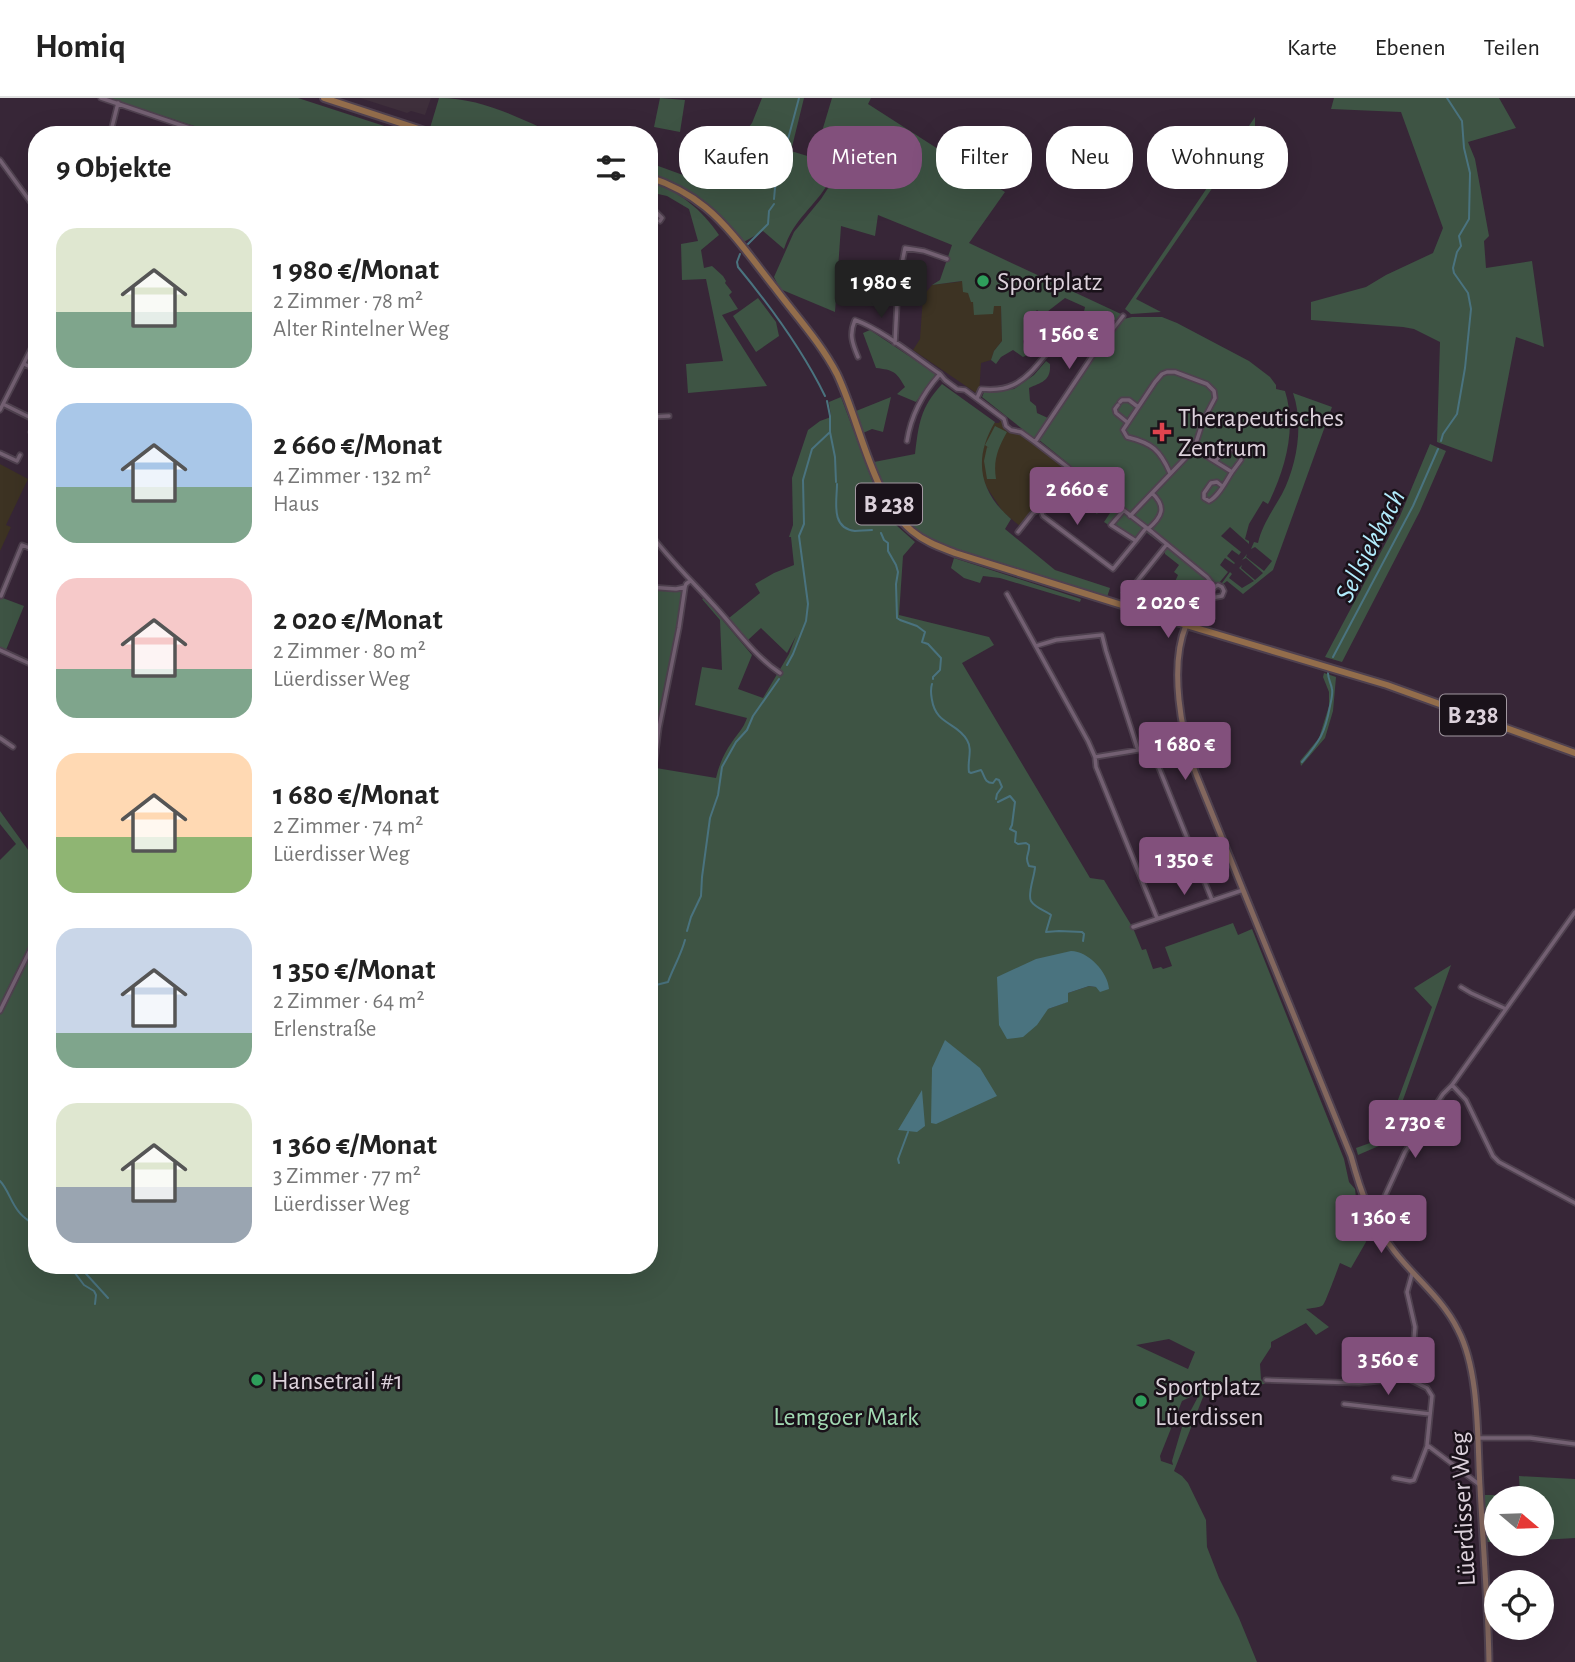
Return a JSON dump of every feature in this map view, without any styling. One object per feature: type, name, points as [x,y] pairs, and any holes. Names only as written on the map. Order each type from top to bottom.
[{"type":"main road","points":[[324,98],[406,126]]},
{"type":"main road","name":"B 238","points":[[658,181],[683,191],[709,210],[761,270],[810,334],[836,373],[883,494],[911,531],[932,544],[955,553],[1387,685],[1575,753]]},
{"type":"main road","name":"Lüerdisser Weg","points":[[1186,625],[1177,679],[1184,735],[1196,774],[1351,1156],[1362,1196],[1372,1219],[1394,1252],[1437,1297],[1464,1343],[1473,1376],[1489,1662]]},
{"type":"street","points":[[101,98],[184,126]]},
{"type":"street","points":[[112,126],[118,103]]},
{"type":"street","points":[[0,160],[28,199]]},
{"type":"street","points":[[658,214],[662,218],[660,221]]},
{"type":"street","points":[[895,343],[898,284],[905,248],[947,259]]},
{"type":"street","points":[[1035,442],[1123,316]]},
{"type":"street","points":[[858,357],[851,338],[855,320],[895,343],[957,388],[977,398],[1004,419],[1011,430],[1021,432],[1035,442],[1147,528],[1214,586]]},
{"type":"street","points":[[977,398],[981,389],[1003,389],[1021,381],[1070,329],[1092,326],[1109,334]]},
{"type":"street","points":[[0,410],[28,356]]},
{"type":"street","points":[[24,364],[28,366]]},
{"type":"street","points":[[1130,516],[1194,449],[1203,421],[1215,398],[1212,388],[1181,374],[1167,372],[1158,378],[1123,430],[1125,435],[1153,447],[1163,458],[1170,473]]},
{"type":"street","points":[[907,441],[918,404],[940,374]]},
{"type":"street","points":[[1127,422],[1115,409],[1126,399],[1138,407]]},
{"type":"street","points":[[3,404],[28,416]]},
{"type":"street","points":[[658,416],[669,416]]},
{"type":"street","points":[[1216,460],[1226,449],[1231,448],[1241,457],[1222,486],[1212,500],[1204,498],[1204,493],[1211,483],[1217,482],[1222,486]]},
{"type":"street","points":[[1194,449],[1232,471]]},
{"type":"street","points":[[0,453],[17,461],[20,455]]},
{"type":"street","points":[[1070,470],[1042,501],[1042,516],[1113,569],[1147,528],[1158,519],[1161,509],[1159,501],[1152,493]]},
{"type":"street","points":[[1018,531],[1032,513],[1040,509]]},
{"type":"street","points":[[1123,510],[1111,525],[1136,541]]},
{"type":"street","points":[[658,543],[764,663],[780,673]]},
{"type":"street","points":[[1135,584],[1167,544]]},
{"type":"street","points":[[2,593],[22,545],[28,547]]},
{"type":"street","points":[[658,738],[685,587],[690,581]]},
{"type":"street","points":[[1211,598],[1223,596],[1223,587],[1214,586]]},
{"type":"street","points":[[1186,625],[1211,598],[1214,586]]},
{"type":"street","points":[[658,588],[685,587]]},
{"type":"street","points":[[1007,594],[1096,757],[1096,767],[1157,918]]},
{"type":"street","points":[[1036,646],[1056,640],[1102,635],[1138,750]]},
{"type":"street","points":[[0,650],[28,663]]},
{"type":"street","points":[[1096,757],[1138,750],[1149,743],[1184,735]]},
{"type":"street","points":[[0,738],[13,747]]},
{"type":"street","points":[[1149,743],[1212,900]]},
{"type":"street","points":[[1133,927],[1242,890]]},
{"type":"street","points":[[1372,1219],[1378,1212],[1409,1145],[1575,912]]},
{"type":"street","points":[[0,1011],[28,954]]},
{"type":"street","points":[[1461,987],[1506,1009]]},
{"type":"street","points":[[1452,1085],[1466,1100],[1493,1156],[1499,1162],[1575,1203]]},
{"type":"street","points":[[1408,1378],[1415,1327],[1407,1292],[1413,1272]]},
{"type":"street","points":[[1266,1380],[1359,1382],[1408,1378],[1427,1388],[1432,1396],[1427,1445],[1414,1480],[1409,1482],[1394,1478]]},
{"type":"street","points":[[1344,1404],[1430,1414]]},
{"type":"street","points":[[1477,1438],[1530,1438],[1575,1444]]},
{"type":"street","points":[[1427,1445],[1480,1485]]},
{"type":"shaded area","points":[[360,98],[431,98],[425,115],[411,111],[407,113]]},
{"type":"shaded area","points":[[962,281],[1001,306],[1002,341],[991,360],[981,363],[979,395],[913,350],[920,339],[923,296],[932,285]]},
{"type":"shaded area","points":[[1001,419],[1004,427],[1021,435],[1067,469],[1021,527],[1003,512],[982,476],[984,443],[994,423],[999,423]]},
{"type":"shaded area","points":[[0,464],[28,479],[6,525],[11,527],[0,551]]},
{"type":"green space","points":[[107,98],[298,98],[384,126],[194,126]]},
{"type":"green space","points":[[439,98],[485,105],[537,126],[431,126]]},
{"type":"green space","points":[[660,98],[685,100],[679,132],[654,126]]},
{"type":"green space","points":[[762,98],[804,98],[793,143],[793,126],[750,126]]},
{"type":"green space","points":[[832,98],[871,98],[868,104],[902,126],[824,126]]},
{"type":"green space","points":[[1334,98],[1499,98],[1516,128],[1468,142],[1475,159],[1489,236],[1484,241],[1486,268],[1532,261],[1544,347],[1516,337],[1492,462],[1437,442],[1440,342],[1414,329],[1403,327],[1311,320],[1311,302],[1366,287],[1433,253],[1443,228],[1401,112],[1331,109]]},
{"type":"green space","points":[[922,139],[936,148],[936,189],[1000,189],[1005,192],[969,243],[1121,314],[1117,321],[1109,318],[1104,326],[1085,323],[1085,307],[1065,298],[1043,315],[1037,310],[1033,314],[1038,319],[1023,341],[1027,355],[1023,357],[1013,350],[1001,357],[996,364],[991,360],[1002,341],[1001,306],[994,306],[993,314],[974,315],[973,302],[968,293],[963,292],[962,281],[932,285],[940,280],[952,245],[878,215],[875,236],[841,226],[835,312],[780,289],[774,277],[794,232],[827,189],[922,189]]},
{"type":"green space","points":[[793,152],[807,156],[807,189],[824,189],[793,229],[784,249],[763,231],[742,243],[721,219],[684,189],[793,189]]},
{"type":"green space","points":[[658,166],[679,174],[679,186],[658,177]]},
{"type":"green space","points":[[658,185],[689,202],[719,235],[701,250],[704,268],[712,266],[723,276],[732,292],[729,295],[738,309],[722,315],[767,386],[688,393],[686,364],[723,361],[706,279],[682,280],[681,244],[698,241],[689,209],[667,196],[658,194]]},
{"type":"green space","points":[[1206,189],[1212,189],[1136,299],[1161,312],[1131,314],[1125,309]]},
{"type":"green space","points":[[758,298],[776,322],[779,336],[756,352],[733,316]]},
{"type":"green space","points":[[1132,317],[1162,317],[1249,361],[1270,377],[1276,389],[1285,391],[1288,405],[1290,420],[1287,449],[1268,504],[1263,501],[1249,524],[1245,539],[1249,544],[1230,527],[1221,536],[1241,552],[1239,555],[1232,550],[1227,556],[1234,564],[1225,558],[1220,565],[1228,572],[1219,583],[1215,582],[1209,596],[1190,617],[1124,599],[1120,592],[1156,594],[1168,602],[1176,592],[1173,586],[1178,575],[1174,572],[1179,565],[1165,554],[1163,545],[1143,530],[1133,541],[1104,522],[1110,513],[1102,507],[1097,514],[1056,482],[1070,465],[1038,439],[1115,326]]},
{"type":"green space","points":[[870,330],[936,374],[916,402],[897,394],[905,387],[896,374],[876,368],[863,333]]},
{"type":"green space","points":[[1046,361],[1050,364],[1049,374],[1042,382],[1029,388],[1030,401],[1036,406],[1037,413],[1050,419],[1035,439],[982,397],[984,392],[1014,389],[1034,375]]},
{"type":"green space","points":[[942,384],[995,422],[984,449],[983,474],[992,497],[1011,519],[1005,529],[1055,570],[1110,588],[1106,600],[953,549],[917,531],[896,509],[874,462],[915,454],[922,416]]},
{"type":"green space","points":[[1293,393],[1332,407],[1273,570],[1243,594],[1227,581],[1222,583],[1230,572],[1232,574],[1229,578],[1242,588],[1254,581],[1239,568],[1242,565],[1241,568],[1255,580],[1263,573],[1246,558],[1242,560],[1247,554],[1246,557],[1264,571],[1272,561],[1255,547],[1251,549],[1254,542],[1258,543],[1292,470],[1298,431]]},
{"type":"green space","name":"Lemgoer Mark","points":[[841,397],[882,507],[896,525],[915,542],[903,556],[899,615],[989,637],[994,645],[962,663],[1090,878],[1104,880],[1133,928],[1142,950],[1146,949],[1153,969],[1172,966],[1165,947],[1233,923],[1238,935],[1252,929],[1344,1159],[1349,1182],[1355,1189],[1356,1198],[1365,1215],[1363,1227],[1366,1242],[1351,1268],[1340,1263],[1323,1305],[1306,1309],[1329,1327],[1316,1335],[1306,1323],[1271,1342],[1271,1347],[1260,1364],[1261,1379],[1265,1384],[1233,1386],[1205,1392],[1174,1471],[1188,1483],[1206,1520],[1207,1547],[1257,1662],[0,1662],[0,860],[16,844],[0,824],[0,811],[28,850],[28,1274],[658,1274],[658,768],[716,778],[724,755],[747,718],[695,705],[702,667],[722,670],[720,620],[702,599],[704,598],[752,655],[738,689],[763,698],[789,654],[796,636],[787,653],[761,628],[748,640],[729,618],[760,593],[755,584],[794,565],[789,537],[793,525],[792,478],[808,430],[831,417],[829,402]],"holes":[[[1090,958],[1096,987],[1089,986],[1068,993],[1067,1002],[1048,1009]],[[1169,1339],[1195,1352],[1188,1369],[1136,1345]],[[1199,1395],[1182,1427],[1173,1465],[1161,1461],[1160,1456],[1182,1401]]]},
{"type":"green space","points":[[891,397],[883,432],[872,429],[863,433],[856,411]]},
{"type":"green space","points":[[995,426],[1007,432],[997,454],[996,479],[987,479],[984,461],[987,447],[989,448],[985,445]]},
{"type":"green space","points":[[1430,444],[1446,451],[1420,511],[1342,662],[1325,657],[1400,516]]},
{"type":"green space","points":[[954,558],[1081,599],[1080,602],[1000,578],[983,576],[980,583],[964,578],[951,568]]},
{"type":"green space","points":[[658,590],[683,591],[658,739]]},
{"type":"green space","points":[[0,597],[24,606],[6,650],[0,648]]},
{"type":"green space","points":[[1324,673],[1336,677],[1333,711],[1325,738],[1301,766],[1300,761],[1319,738],[1329,706]]},
{"type":"green space","points":[[1451,965],[1388,1142],[1358,1155],[1356,1148],[1384,1138],[1432,1007],[1414,988]]},
{"type":"green space","points":[[1519,1476],[1575,1479],[1575,1538],[1554,1539],[1554,1486],[1520,1486]]},
{"type":"water","points":[[1071,951],[1084,955],[1096,964],[1105,976],[1109,989],[1100,992],[1096,987],[1089,986],[1068,993],[1068,1002],[1048,1009],[1037,1025],[1023,1037],[1007,1039],[999,1025],[997,977],[1036,959]]},
{"type":"water","points":[[945,1040],[980,1068],[997,1096],[936,1124],[931,1123],[932,1068]]},
{"type":"water","points":[[922,1090],[925,1126],[917,1132],[898,1130]]},
{"type":"waterway","points":[[774,199],[799,98]]},
{"type":"waterway","name":"Sellsiekbach","points":[[1441,441],[1457,414],[1471,309],[1468,293],[1453,268],[1461,246],[1459,236],[1469,219],[1470,173],[1464,148],[1462,121],[1447,98]]},
{"type":"waterway","points":[[746,246],[768,224],[769,211],[774,204]]},
{"type":"waterway","points":[[740,254],[738,267],[785,329],[825,396]]},
{"type":"waterway","points":[[827,401],[836,482]]},
{"type":"waterway","points":[[787,665],[806,621],[808,604],[799,536],[804,524],[803,480],[812,449],[830,432]]},
{"type":"waterway","name":"Sellsiekbach","points":[[1333,657],[1413,506],[1438,449]]},
{"type":"waterway","points":[[837,484],[836,506],[842,525],[855,531],[872,530]]},
{"type":"waterway","points":[[881,533],[888,543],[888,551],[898,572],[897,618],[925,632],[922,642],[928,644],[941,658],[940,670],[933,679]]},
{"type":"waterway","name":"Sellsiekbach","points":[[1302,762],[1324,730],[1332,693],[1328,673]]},
{"type":"waterway","points":[[687,931],[701,896],[710,818],[718,795],[722,767],[779,679]]},
{"type":"waterway","points":[[932,684],[934,708],[942,719],[963,734],[969,744],[969,772],[981,770],[988,782],[999,780],[1002,787],[996,799]]},
{"type":"waterway","points":[[998,802],[1010,796],[1015,802],[1010,829],[1016,832],[1015,842],[1029,845],[1028,863],[1029,866],[1035,867],[1030,898],[1035,906],[1051,915],[1046,932],[1082,932],[1083,941]]},
{"type":"waterway","points":[[658,984],[668,982],[685,940]]},
{"type":"waterway","points":[[899,1163],[908,1132]]},
{"type":"waterway","points":[[0,1181],[19,1212],[28,1220]]},
{"type":"waterway","points":[[76,1274],[84,1285],[94,1291],[95,1304]]},
{"type":"waterway","points":[[86,1274],[108,1298]]},
{"type":"place","name":"Sportplatz","points":[[983,281]]},
{"type":"place","name":"Therapeutisches Zentrum","points":[[1162,432]]},
{"type":"place","name":"Hansetrail #1","points":[[257,1380]]},
{"type":"place","name":"Sportplatz Lüerdissen","points":[[1141,1401]]}]
